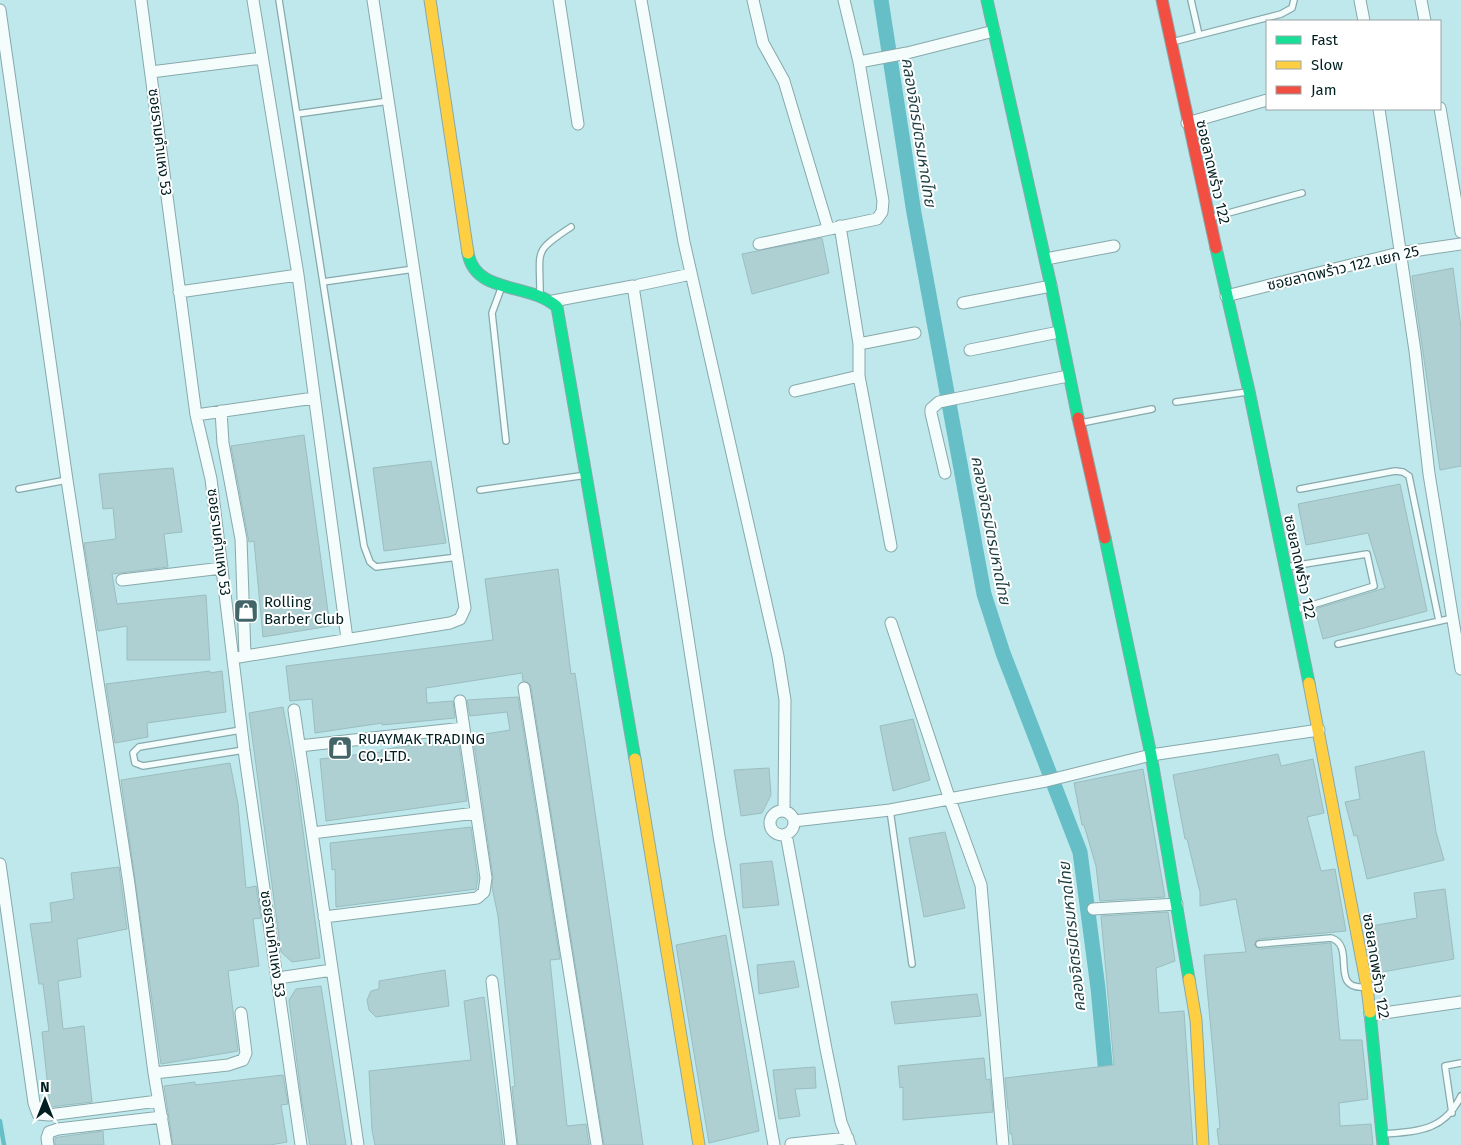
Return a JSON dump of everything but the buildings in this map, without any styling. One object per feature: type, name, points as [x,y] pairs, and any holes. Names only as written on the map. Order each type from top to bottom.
[{"type":"street","name":"ซอยรามคำแหง 53","points":[[140,0],[196,415],[211,479],[241,730],[301,1145]]},
{"type":"street","points":[[253,0],[298,275],[347,639]]},
{"type":"street","points":[[233,658],[450,624],[460,619],[465,608],[373,0]]},
{"type":"street","points":[[430,0],[470,264],[476,273],[502,286],[540,295],[553,301],[557,307],[587,474],[699,1145]]},
{"type":"street","points":[[558,0],[578,124]]},
{"type":"street","points":[[640,0],[691,274],[778,656],[785,700],[784,811]]},
{"type":"street","points":[[754,0],[763,43],[784,81],[834,227],[859,344],[859,376],[891,546]]},
{"type":"street","points":[[759,244],[877,218],[882,212],[883,201],[859,62],[844,0]]},
{"type":"street","points":[[987,0],[1052,286],[1068,376],[1114,577],[1151,755],[1196,1020],[1203,1145]]},
{"type":"street","name":"ซอยลาดพร้าว 122","points":[[1162,0],[1186,123],[1249,391],[1284,568],[1319,730],[1367,987],[1382,1140]]},
{"type":"street","points":[[1360,0],[1364,20]]},
{"type":"street","points":[[1422,0],[1425,20]]},
{"type":"street","points":[[0,10],[66,480],[129,884],[154,1073],[166,1145]]},
{"type":"street","points":[[859,62],[907,53],[994,30]]},
{"type":"street","points":[[151,72],[262,58]]},
{"type":"street","points":[[1186,123],[1266,100]]},
{"type":"street","points":[[1379,110],[1415,351],[1429,474],[1461,669]]},
{"type":"street","points":[[1440,110],[1461,232]]},
{"type":"street","name":"ซอยลาดพร้าว 122 แยก 25","points":[[1226,296],[1399,253],[1461,244]]},
{"type":"street","points":[[1046,260],[1114,246]]},
{"type":"street","points":[[639,285],[691,274]]},
{"type":"street","points":[[180,292],[298,275]]},
{"type":"street","points":[[553,301],[633,286],[719,836],[774,1145]]},
{"type":"street","points":[[963,303],[1052,286]]},
{"type":"street","points":[[970,350],[1059,332]]},
{"type":"street","points":[[859,344],[915,333]]},
{"type":"street","points":[[795,391],[859,376]]},
{"type":"street","points":[[945,473],[931,413],[931,409],[939,402],[1068,376]]},
{"type":"street","points":[[196,415],[314,398]]},
{"type":"street","points":[[220,411],[223,443],[241,538],[245,656]]},
{"type":"street","points":[[122,580],[222,568]]},
{"type":"street","points":[[891,623],[948,798],[981,885],[1003,1145]]},
{"type":"street","points":[[524,688],[597,1145]]},
{"type":"street","points":[[324,917],[477,898],[484,892],[486,878],[460,701]]},
{"type":"street","points":[[294,710],[358,1145]]},
{"type":"street","points":[[299,746],[464,728]]},
{"type":"street","points":[[794,821],[890,810],[1046,781],[1151,755],[1319,730]]},
{"type":"street","points":[[784,811],[792,816],[794,821],[790,831],[786,834],[776,832],[770,824],[774,814],[784,811]]},
{"type":"street","points":[[312,833],[476,813]]},
{"type":"street","points":[[786,834],[826,1049],[841,1122],[849,1142],[791,1144]]},
{"type":"street","points":[[0,864],[34,1103],[38,1114],[158,1101]]},
{"type":"street","points":[[1093,909],[1177,904]]},
{"type":"street","points":[[278,978],[332,970]]},
{"type":"street","points":[[492,980],[511,1145]]},
{"type":"street","points":[[1370,1015],[1461,1002]]},
{"type":"street","points":[[154,1073],[228,1065],[243,1060],[246,1053],[241,1013]]},
{"type":"street","points":[[48,1145],[47,1138],[50,1132],[58,1129],[162,1118]]},
{"type":"lane","points":[[279,0],[364,546],[370,562],[376,566],[458,557]]},
{"type":"lane","points":[[1191,0],[1199,35]]},
{"type":"lane","points":[[1170,43],[1281,14],[1292,8],[1294,0]]},
{"type":"lane","points":[[297,114],[389,100]]},
{"type":"lane","points":[[1208,219],[1302,193]]},
{"type":"lane","points":[[540,295],[540,253],[545,244],[571,227]]},
{"type":"lane","points":[[323,282],[414,269]]},
{"type":"lane","points":[[502,286],[492,313],[506,441]]},
{"type":"lane","points":[[1176,402],[1249,391]]},
{"type":"lane","points":[[1079,424],[1152,409]]},
{"type":"lane","points":[[1300,489],[1395,470],[1409,476],[1439,621]]},
{"type":"lane","points":[[480,490],[587,474]]},
{"type":"lane","points":[[19,489],[66,480]]},
{"type":"lane","points":[[1284,568],[1367,554],[1374,586],[1293,611]]},
{"type":"lane","points":[[1338,644],[1453,618]]},
{"type":"lane","points":[[241,730],[139,747],[133,753],[135,763],[142,766],[244,750]]},
{"type":"lane","points":[[890,810],[912,964]]},
{"type":"lane","points":[[1259,944],[1331,938],[1337,940],[1342,945],[1345,977],[1349,984],[1355,988],[1367,987]]},
{"type":"lane","points":[[1452,1112],[1445,1066],[1461,1063]]},
{"type":"lane","points":[[1382,1140],[1435,1126],[1446,1119],[1461,1096]]},
{"type":"waterway","name":"คลองจิตรมิตรมหาดไทย","points":[[881,0],[914,213],[984,594],[1003,653],[1080,852],[1098,988],[1107,1085]]},
{"type":"waterway","points":[[0,1121],[4,1145]]},
{"type":"traffic: fast","points":[[987,0],[1051,286],[1078,418]]},
{"type":"traffic: fast","points":[[1216,248],[1249,391],[1309,683]]},
{"type":"traffic: fast","points":[[468,253],[473,266],[481,276],[492,282],[546,299],[557,307],[635,759]]},
{"type":"traffic: fast","points":[[1105,538],[1151,755],[1189,979]]},
{"type":"traffic: fast","points":[[1370,1012],[1383,1145]]},
{"type":"traffic: slow","points":[[430,0],[468,253]]},
{"type":"traffic: slow","points":[[1309,683],[1367,987],[1370,1012]]},
{"type":"traffic: slow","points":[[635,759],[699,1145]]},
{"type":"traffic: slow","points":[[1189,979],[1196,1020],[1203,1145]]},
{"type":"traffic: jam","points":[[1162,0],[1216,248]]},
{"type":"traffic: jam","points":[[1078,418],[1105,538]]},
{"type":"place","name":"Rolling Barber Club","points":[[246,611]]},
{"type":"place","name":"RUAYMAK TRADING CO.,LTD.","points":[[340,748]]}]
